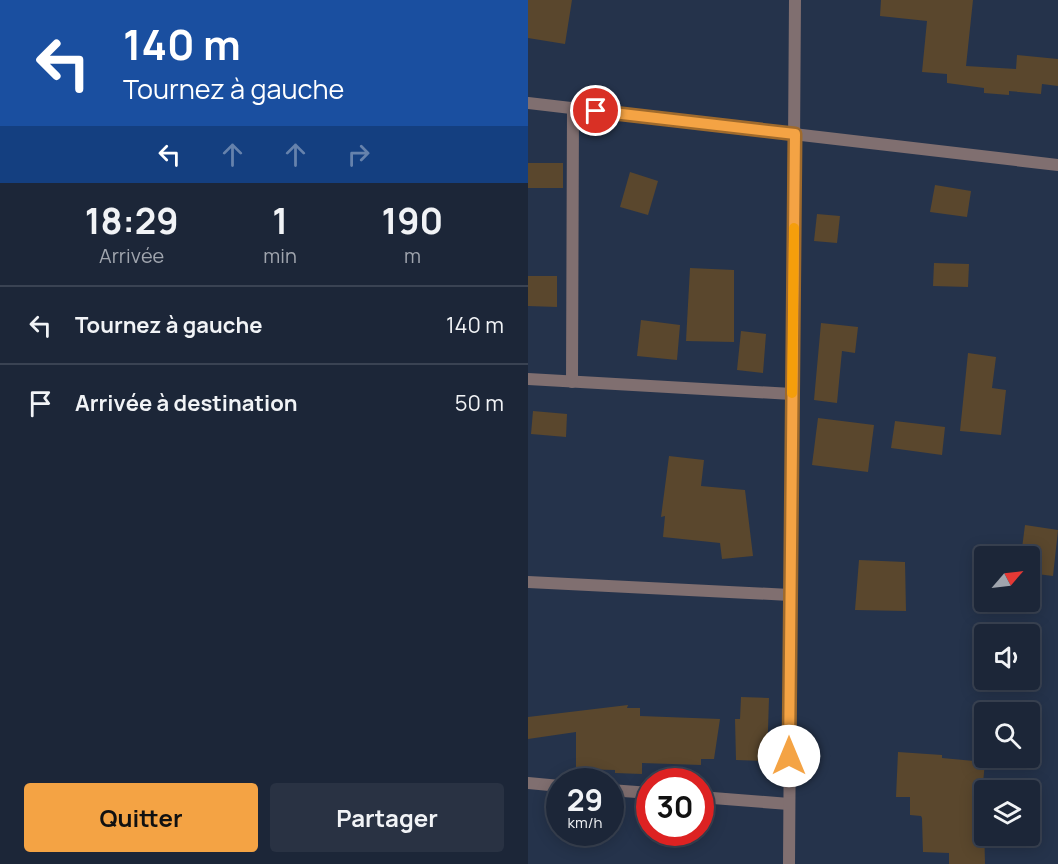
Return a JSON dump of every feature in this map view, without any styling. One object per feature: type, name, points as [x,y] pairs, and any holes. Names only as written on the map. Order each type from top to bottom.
[{"type":"street","points":[[789,864],[795,0]]},
{"type":"street","points":[[528,103],[1058,165]]},
{"type":"street","points":[[572,382],[573,109]]},
{"type":"street","points":[[528,379],[792,394]]},
{"type":"street","points":[[528,582],[790,595]]},
{"type":"street","points":[[528,783],[546,785]]},
{"type":"street","points":[[714,798],[789,804]]},
{"type":"building","points":[[528,0],[572,0],[565,44],[528,38]]},
{"type":"building","points":[[881,0],[973,0],[966,66],[1016,69],[1017,55],[1058,59],[1058,86],[1042,84],[1041,94],[1009,91],[1009,95],[984,93],[984,88],[947,83],[947,74],[922,72],[927,21],[880,16]]},
{"type":"building","points":[[528,163],[563,163],[563,188],[528,188]]},
{"type":"building","points":[[630,172],[658,181],[648,215],[620,207]]},
{"type":"building","points":[[935,185],[971,191],[967,217],[930,212]]},
{"type":"building","points":[[817,214],[840,216],[837,243],[814,241]]},
{"type":"building","points":[[934,263],[969,264],[968,287],[933,286]]},
{"type":"building","points":[[690,268],[734,270],[734,342],[686,341]]},
{"type":"building","points":[[528,276],[557,276],[557,307],[528,306]]},
{"type":"building","points":[[641,320],[680,325],[677,360],[637,356]]},
{"type":"building","points":[[821,323],[858,327],[855,353],[842,351],[837,403],[814,400]]},
{"type":"building","points":[[741,331],[766,334],[763,373],[737,370]]},
{"type":"building","points":[[968,353],[996,357],[992,388],[1006,390],[1001,435],[960,431]]},
{"type":"building","points":[[533,411],[567,414],[566,437],[531,434]]},
{"type":"building","points":[[818,418],[874,425],[868,472],[812,465]]},
{"type":"building","points":[[895,421],[945,427],[942,455],[891,448]]},
{"type":"building","points":[[669,456],[704,460],[701,486],[745,490],[753,556],[722,559],[720,543],[663,537],[665,516],[661,517]]},
{"type":"building","points":[[1025,525],[1058,530],[1053,576],[1040,574],[1040,546],[1022,546]]},
{"type":"building","points":[[859,560],[905,562],[906,611],[855,610]]},
{"type":"building","points":[[741,697],[769,698],[767,761],[736,760],[735,719],[740,719]]},
{"type":"building","points":[[628,705],[627,708],[640,708],[640,716],[720,719],[714,759],[701,759],[701,765],[642,763],[642,768],[636,768],[636,774],[624,773],[624,768],[576,768],[576,732],[528,739],[528,717]]},
{"type":"building","points":[[898,752],[942,755],[942,758],[974,761],[974,768],[984,768],[983,780],[974,780],[974,846],[985,846],[985,864],[949,864],[949,853],[923,852],[922,818],[910,815],[910,797],[896,797]]},
{"type":"slow traffic","points":[[792,393],[794,228]]},
{"type":"route","points":[[596,111],[795,134],[789,756]]}]
